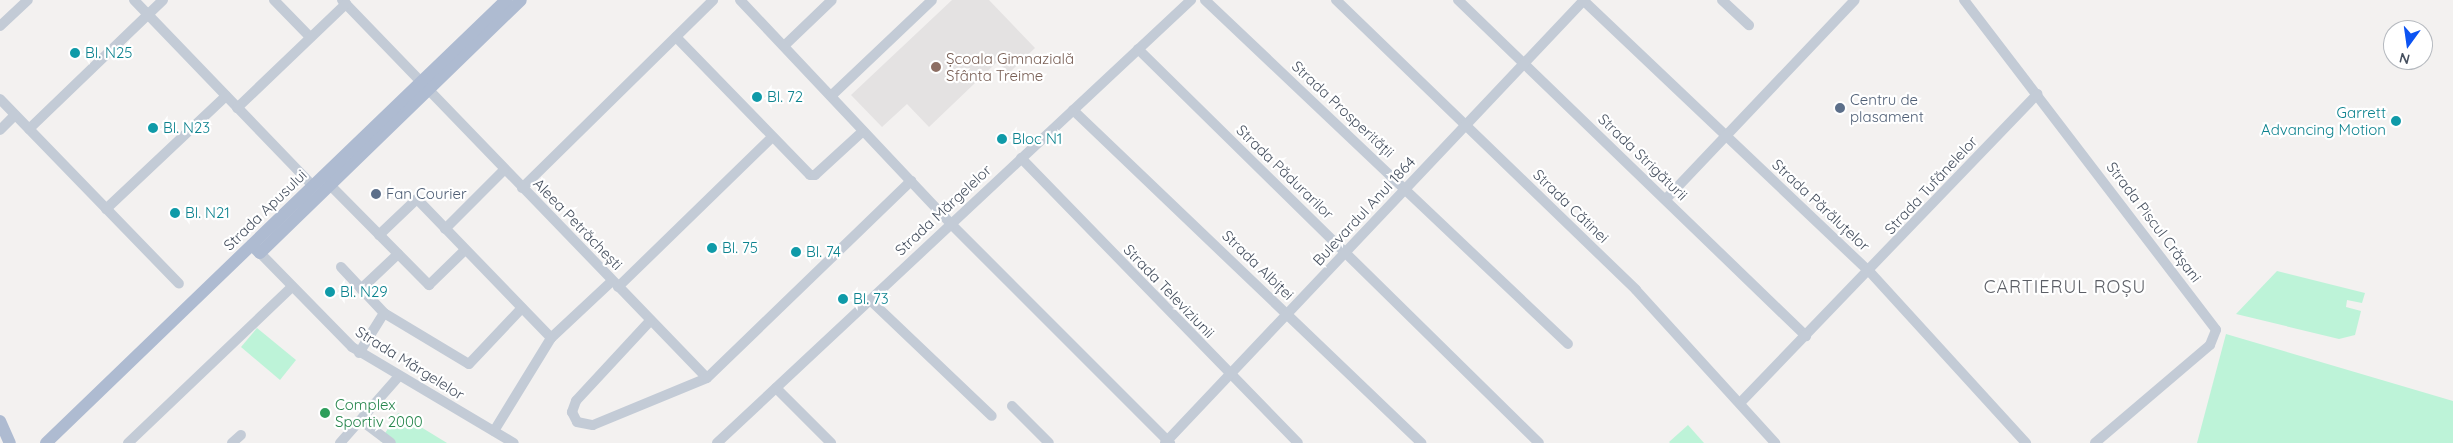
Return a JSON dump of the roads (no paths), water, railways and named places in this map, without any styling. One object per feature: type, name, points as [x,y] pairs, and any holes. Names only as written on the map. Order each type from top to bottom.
[{"type":"main road","name":"Strada Apusului","points":[[256,249],[313,186],[521,0]]},
{"type":"main road","name":"Strada Apusului","points":[[46,443],[256,249],[330,185],[504,1]]},
{"type":"main road","points":[[313,186],[330,185]]},
{"type":"main road","points":[[0,421],[10,443]]},
{"type":"street","points":[[0,26],[28,0]]},
{"type":"street","points":[[134,0],[313,186]]},
{"type":"street","points":[[29,130],[163,0]]},
{"type":"street","points":[[274,0],[310,37]]},
{"type":"street","points":[[522,188],[713,0]]},
{"type":"street","points":[[740,0],[951,224],[1167,442]]},
{"type":"street","points":[[784,46],[832,0]]},
{"type":"street","points":[[831,96],[932,0]]},
{"type":"street","name":"Strada Mărgelelor","points":[[717,443],[1191,0]]},
{"type":"street","name":"Strada Prosperității","points":[[1205,0],[1406,188],[1568,344]]},
{"type":"street","name":"Strada Cătinei","points":[[1336,0],[1636,290],[1775,443]]},
{"type":"street","name":"Strada Strigăturii","points":[[1458,0],[1806,336]]},
{"type":"street","name":"Bulevardul Anul 1864","points":[[1167,442],[1584,0]]},
{"type":"street","name":"Strada Părăluțelor","points":[[1584,0],[1869,272],[2026,443]]},
{"type":"street","points":[[1722,0],[1749,25]]},
{"type":"street","points":[[1666,199],[1855,0]]},
{"type":"street","name":"Strada Piscul Crășani","points":[[1964,0],[2216,330],[2210,345],[2096,443]]},
{"type":"street","points":[[237,108],[344,2]]},
{"type":"street","name":"Aleea Petrăchești","points":[[344,2],[706,378]]},
{"type":"street","points":[[676,37],[772,137],[813,176],[863,131]]},
{"type":"street","name":"Strada Pădurarilor","points":[[1138,50],[1539,443]]},
{"type":"street","name":"Strada Tufănelelor","points":[[1740,403],[1869,272],[2037,94]]},
{"type":"street","points":[[106,209],[226,96]]},
{"type":"street","points":[[0,99],[179,284]]},
{"type":"street","name":"Strada Albiței","points":[[1073,110],[1421,443]]},
{"type":"street","points":[[0,130],[15,115]]},
{"type":"street","points":[[494,431],[551,338],[615,284],[772,137]]},
{"type":"street","name":"Strada Televiziunii","points":[[1021,158],[1229,375],[1298,443]]},
{"type":"street","points":[[445,229],[504,170]]},
{"type":"street","points":[[650,321],[581,394],[572,412],[578,422],[593,425],[706,378],[911,181]]},
{"type":"street","points":[[330,185],[429,285],[466,250]]},
{"type":"street","points":[[379,235],[417,199],[551,338]]},
{"type":"street","name":"Strada Mărgelelor","points":[[256,249],[359,353],[514,443]]},
{"type":"street","points":[[361,289],[398,254]]},
{"type":"street","points":[[341,268],[384,313],[469,364],[522,308]]},
{"type":"street","points":[[128,443],[292,286]]},
{"type":"street","points":[[870,300],[992,416]]},
{"type":"street","points":[[359,353],[384,313]]},
{"type":"street","points":[[340,443],[362,421],[399,376]]},
{"type":"street","points":[[776,388],[831,443]]},
{"type":"street","points":[[1012,406],[1044,441]]},
{"type":"street","points":[[362,421],[391,443]]},
{"type":"street","points":[[232,443],[241,435]]},
{"type":"place","name":"Bl. N25","points":[[75,53]]},
{"type":"place","name":"Școala Gimnazială Sfânta Treime","points":[[936,67]]},
{"type":"place","name":"Bl. 72","points":[[757,97]]},
{"type":"place","name":"Centru de plasament","points":[[1840,108]]},
{"type":"place","name":"Garrett Advancing Motion","points":[[2396,121]]},
{"type":"place","name":"Bl. N23","points":[[153,128]]},
{"type":"place","name":"Bloc N1","points":[[1002,139]]},
{"type":"place","name":"Fan Courier","points":[[376,194]]},
{"type":"place","name":"Bl. N21","points":[[175,213]]},
{"type":"place","name":"Bl. 75","points":[[712,248]]},
{"type":"place","name":"Bl. 74","points":[[796,252]]},
{"type":"place","name":"Bl. N29","points":[[330,292]]},
{"type":"place","name":"Bl. 73","points":[[843,299]]},
{"type":"place","name":"Complex Sportiv 2000","points":[[325,413]]},
{"type":"district","name":"CARTIERUL ROȘU","points":[[2065,287]]}]
